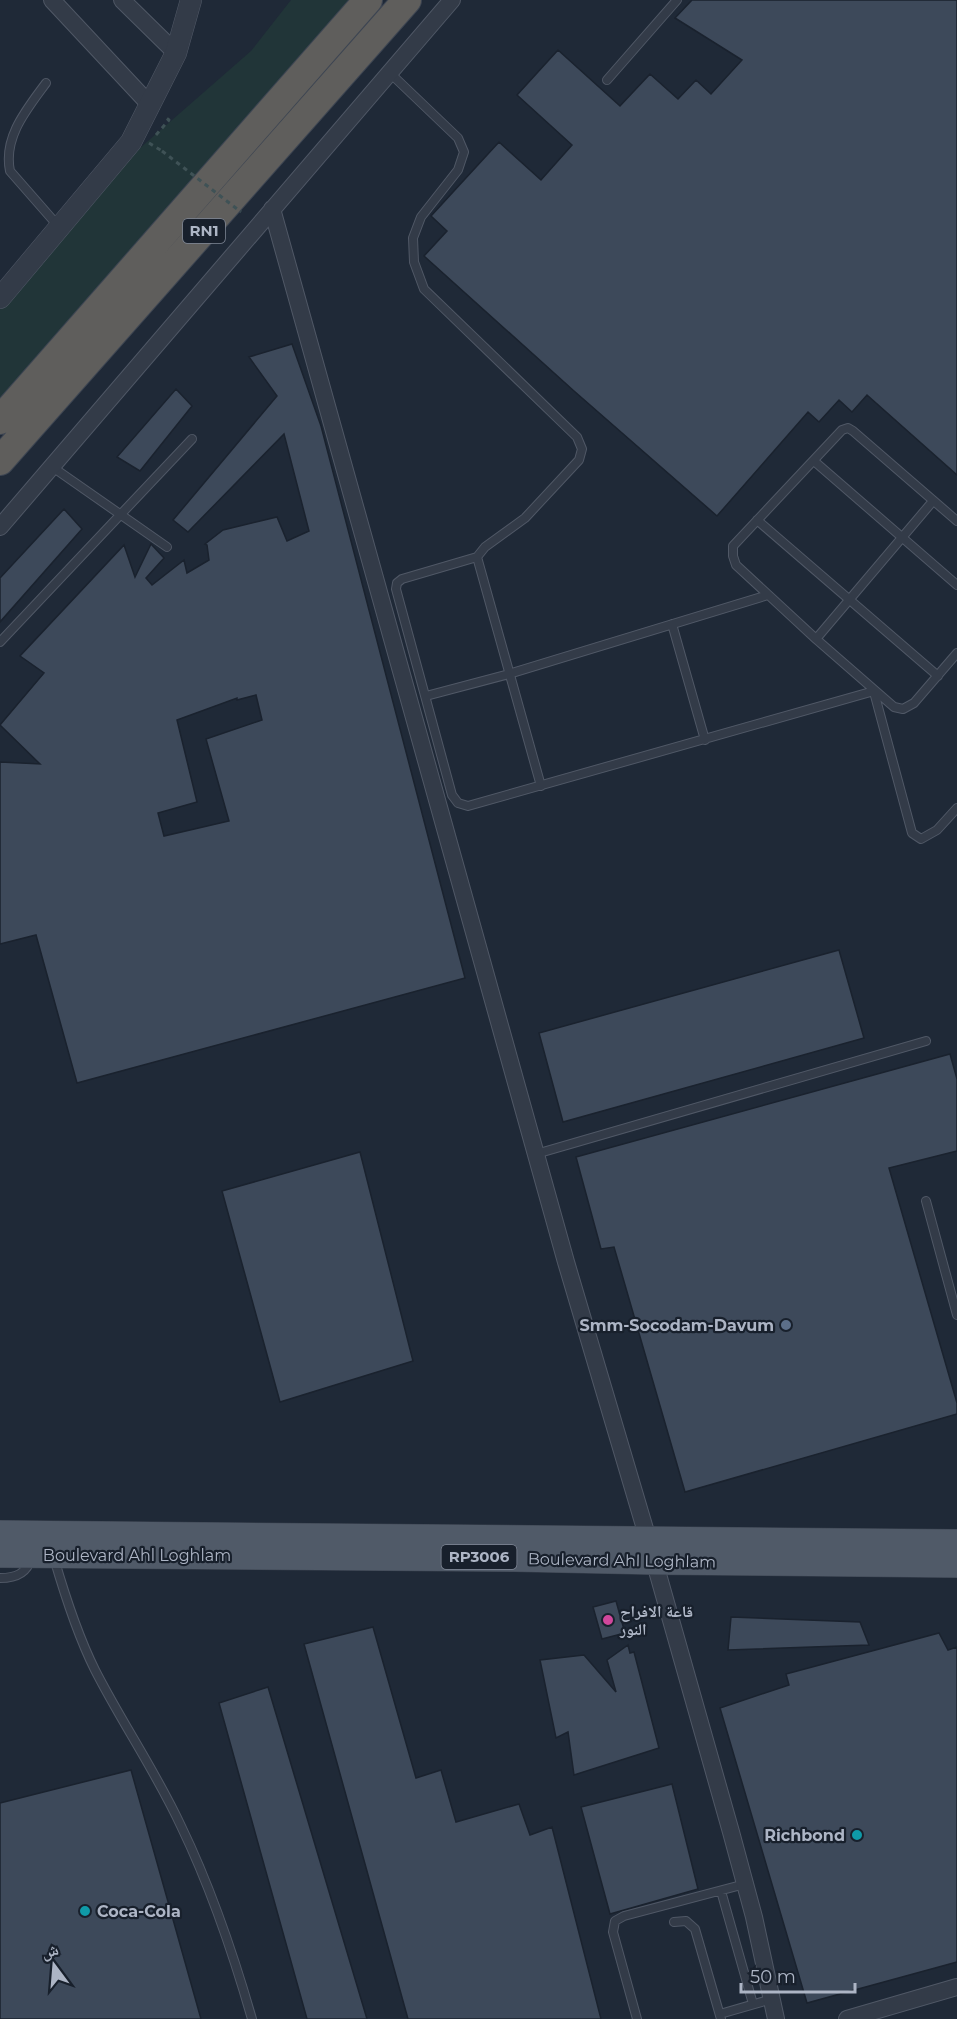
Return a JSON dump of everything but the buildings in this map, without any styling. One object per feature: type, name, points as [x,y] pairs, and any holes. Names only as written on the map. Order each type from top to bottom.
[{"type":"highway","name":"RN1","points":[[0,420],[368,0]]},
{"type":"highway","name":"RN1","points":[[0,462],[407,0]]},
{"type":"main road","name":"Boulevard Ahl Loghlam","points":[[0,1534],[45,1548]]},
{"type":"main road","name":"Boulevard Ahl Loghlam","points":[[652,1550],[957,1543]]},
{"type":"main road","name":"Boulevard Ahl Loghlam","points":[[0,1554],[45,1548],[275,1546],[513,1548],[652,1550],[957,1564]]},
{"type":"street","points":[[52,0],[151,106]]},
{"type":"street","points":[[122,0],[176,53]]},
{"type":"street","points":[[0,527],[452,0]]},
{"type":"street","points":[[0,298],[126,149],[151,106],[176,53],[186,3]]},
{"type":"street","points":[[272,210],[536,1154],[652,1550],[745,1884],[776,2019]]},
{"type":"street","points":[[847,2019],[957,1987]]},
{"type":"lane","points":[[607,80],[677,0]]},
{"type":"lane","points":[[390,73],[458,138],[464,152],[458,170],[421,217],[413,238],[414,262],[424,289],[577,437],[582,448],[579,460],[525,518],[485,547],[477,557],[402,579],[397,583],[396,589],[452,795],[458,803],[468,806],[874,691]]},
{"type":"lane","points":[[46,83],[22,114],[8,149],[8,161],[10,171],[60,228]]},
{"type":"lane","points":[[957,521],[848,428],[842,430],[732,546],[732,556],[736,565],[894,707],[903,710],[914,703],[957,653]]},
{"type":"lane","points":[[0,642],[192,439]]},
{"type":"lane","points":[[814,460],[957,585]]},
{"type":"lane","points":[[51,466],[167,547]]},
{"type":"lane","points":[[816,639],[933,501]]},
{"type":"lane","points":[[757,520],[938,676]]},
{"type":"lane","points":[[477,557],[541,786]]},
{"type":"lane","points":[[426,696],[509,674],[768,595]]},
{"type":"lane","points":[[672,624],[705,740]]},
{"type":"lane","points":[[874,691],[912,833],[921,839],[937,830],[957,808]]},
{"type":"lane","points":[[536,1154],[926,1041]]},
{"type":"lane","points":[[926,1201],[957,1315]]},
{"type":"lane","points":[[0,1578],[11,1578],[22,1573],[30,1561],[45,1548],[95,1670],[164,1792],[198,1864],[219,1915],[252,2019]]},
{"type":"lane","points":[[637,2019],[613,1932],[615,1921],[624,1916],[745,1884]]},
{"type":"lane","points":[[721,1891],[753,2004]]},
{"type":"lane","points":[[674,1922],[686,1922],[695,1929],[721,2016],[772,1999]]},
{"type":"path","points":[[154,146],[241,212]]},
{"type":"green space","points":[[291,0],[368,0],[0,420],[0,302],[108,176],[251,51]]},
{"type":"place","name":"Smm-Socodam-Davum","points":[[786,1325]]},
{"type":"place","name":"قاعة الافراح النور","points":[[608,1620]]},
{"type":"place","name":"Richbond","points":[[857,1835]]},
{"type":"place","name":"Coca-Cola","points":[[85,1911]]}]
